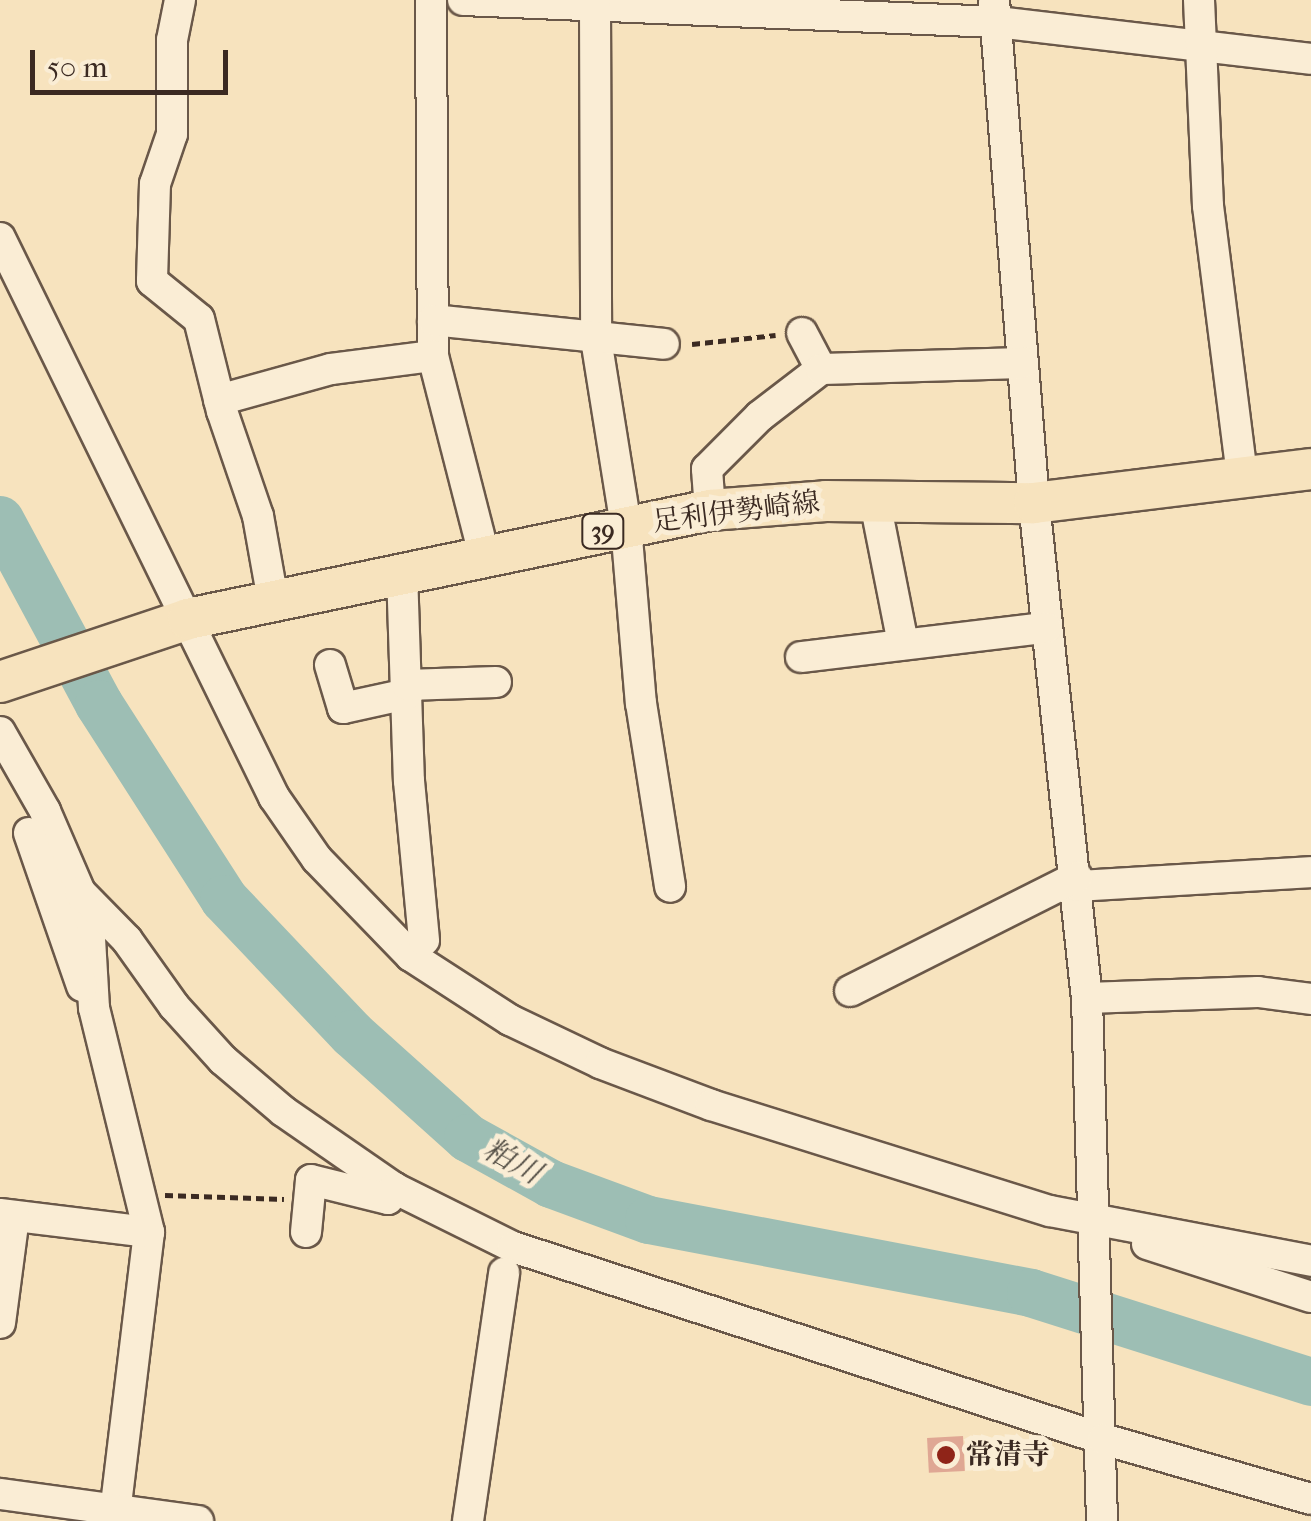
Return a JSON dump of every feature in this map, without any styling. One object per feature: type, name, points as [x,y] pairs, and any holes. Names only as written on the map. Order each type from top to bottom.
[{"type":"main road","name":"足利伊勢崎線","points":[[0,682],[183,620],[710,510],[790,502],[1034,503],[1311,469]]},
{"type":"street","points":[[180,0],[173,30],[172,134],[156,184],[152,281],[199,320],[219,400],[258,516],[272,600]]},
{"type":"street","points":[[431,0],[433,356],[484,555]]},
{"type":"street","points":[[462,0],[595,6],[996,11],[1201,48],[1311,60]]},
{"type":"street","points":[[1199,0],[1208,206],[1242,477]]},
{"type":"street","points":[[595,6],[596,339],[626,526],[641,703],[670,887]]},
{"type":"street","points":[[996,11],[1034,503],[1087,998],[1098,1225],[1102,1521]]},
{"type":"street","points":[[0,238],[183,620],[274,796],[317,858],[411,956],[458,990],[600,1063],[809,1136],[1098,1225],[1169,1254],[1311,1297]]},
{"type":"street","points":[[433,320],[664,344]]},
{"type":"street","points":[[802,333],[820,369]]},
{"type":"street","points":[[219,400],[331,369],[433,356]]},
{"type":"street","points":[[710,510],[707,468],[760,416],[820,369],[1023,363]]},
{"type":"street","points":[[875,502],[903,644]]},
{"type":"street","points":[[402,572],[409,781],[424,940]]},
{"type":"street","points":[[801,657],[1046,628]]},
{"type":"street","points":[[330,665],[342,708],[407,690],[496,682]]},
{"type":"street","points":[[0,732],[46,811],[80,892],[88,921],[94,1008],[116,1113],[150,1232],[115,1516]]},
{"type":"street","points":[[29,833],[84,995],[94,1008]]},
{"type":"street","points":[[850,990],[1077,881],[1311,872]]},
{"type":"street","points":[[80,892],[119,932],[174,1006],[223,1060],[322,1142],[394,1188],[514,1247],[606,1281],[1311,1499]]},
{"type":"street","points":[[1087,998],[1258,992],[1311,1000]]},
{"type":"street","points":[[306,1232],[311,1180],[388,1199],[394,1188]]},
{"type":"street","points":[[0,1322],[7,1215],[150,1232]]},
{"type":"street","points":[[1098,1225],[1311,1261]]},
{"type":"street","points":[[468,1521],[504,1273]]},
{"type":"street","points":[[0,1494],[115,1516],[198,1521]]},
{"type":"path","points":[[664,344],[802,333]]},
{"type":"path","points":[[142,1196],[308,1201]]},
{"type":"building","name":"常清寺","points":[[963,1436],[965,1471],[929,1473],[927,1438]]},
{"type":"waterway","name":"粕川","points":[[0,520],[99,704],[224,899],[352,1034],[468,1138],[551,1184],[649,1220],[1031,1293],[1311,1382]]},
{"type":"place","name":"常清寺","points":[[946,1455]]}]
